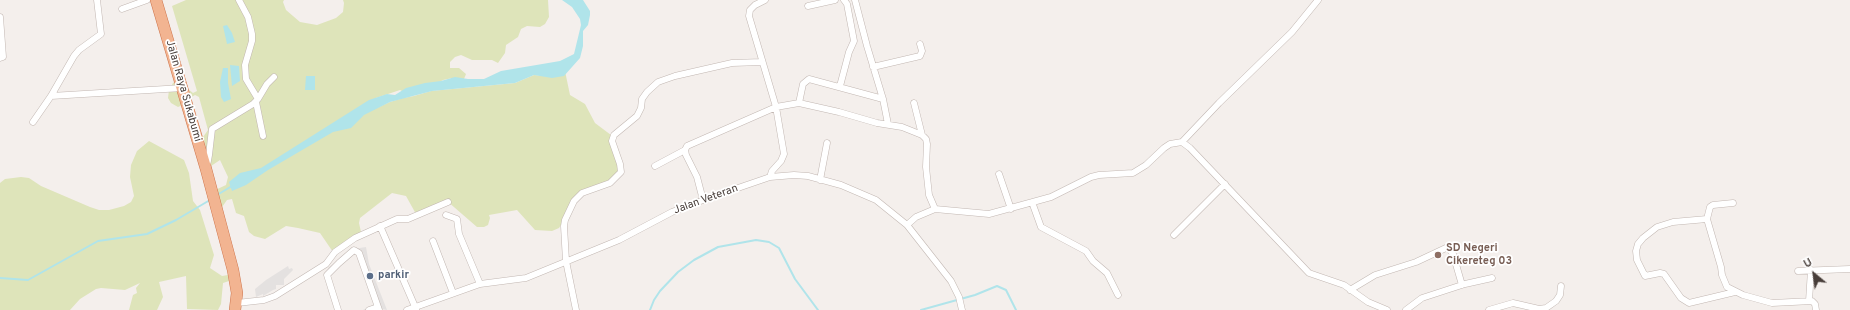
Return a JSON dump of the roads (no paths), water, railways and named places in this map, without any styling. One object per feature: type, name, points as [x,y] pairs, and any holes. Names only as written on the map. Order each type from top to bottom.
[{"type":"highway","name":"Jalan Raya Sukabumi","points":[[156,0],[206,169],[236,283],[236,306]]},
{"type":"street","points":[[33,122],[79,50],[101,34],[97,0]]},
{"type":"street","points":[[122,9],[147,0]]},
{"type":"street","points":[[239,0],[248,17],[252,34],[252,41],[245,65],[246,79],[257,100],[263,136]]},
{"type":"street","points":[[765,0],[753,3],[749,16],[776,107],[784,154],[781,161],[772,171],[770,177]]},
{"type":"street","points":[[808,6],[835,0]]},
{"type":"street","points":[[840,86],[849,52],[854,41],[844,0]]},
{"type":"street","points":[[855,0],[873,67],[884,98],[888,124]]},
{"type":"street","points":[[907,225],[916,217],[934,209],[989,214],[1011,209],[1051,196],[1091,177],[1099,175],[1133,173],[1146,165],[1170,144],[1182,142],[1219,103],[1292,32],[1318,0]]},
{"type":"street","points":[[0,17],[3,58],[0,58]]},
{"type":"street","points":[[873,67],[920,56],[922,51],[920,44]]},
{"type":"street","points":[[576,310],[566,260],[564,226],[569,211],[582,193],[610,182],[621,172],[620,164],[612,141],[614,135],[638,116],[642,99],[658,82],[676,76],[732,63],[762,62]]},
{"type":"street","points":[[206,169],[210,155],[212,129],[257,100],[267,84],[274,77]]},
{"type":"street","points":[[799,104],[803,84],[806,80],[813,79],[884,98]]},
{"type":"street","points":[[51,96],[182,88]]},
{"type":"street","points":[[914,103],[922,135]]},
{"type":"street","points":[[655,166],[684,150],[692,143],[776,107],[799,104],[902,127],[922,135],[926,139],[927,144],[926,167],[929,195],[934,209]]},
{"type":"street","points":[[1182,142],[1190,148],[1225,184],[1309,273],[1340,283],[1368,302],[1387,310]]},
{"type":"street","points":[[820,180],[827,143]]},
{"type":"street","points":[[684,150],[699,185],[703,200]]},
{"type":"street","points":[[1000,174],[1011,209]]},
{"type":"street","name":"Jalan Veteran","points":[[407,310],[415,309],[453,293],[480,284],[521,279],[619,240],[672,212],[703,200],[770,177],[794,175],[840,185],[876,200],[907,225],[951,281],[960,297],[962,310]]},
{"type":"street","points":[[1174,235],[1225,184]]},
{"type":"street","points":[[236,306],[275,296],[326,264],[335,252],[355,238],[396,219],[408,219],[448,202]]},
{"type":"street","points":[[1032,202],[1041,227],[1086,251],[1092,261],[1107,272],[1118,295]]},
{"type":"street","points":[[1733,203],[1713,205],[1710,207],[1707,218],[1724,282],[1735,292],[1772,303],[1814,302],[1816,310]]},
{"type":"street","points":[[446,216],[457,219],[459,234],[480,284]]},
{"type":"street","points":[[1707,218],[1673,222],[1658,227],[1643,238],[1638,244],[1636,251],[1637,260],[1645,276],[1660,272],[1664,274],[1680,298],[1689,303],[1735,292]]},
{"type":"street","points":[[380,226],[415,309]]},
{"type":"street","points":[[433,241],[453,293]]},
{"type":"street","points":[[1350,290],[1374,275],[1416,262],[1448,247],[1454,254],[1462,285]]},
{"type":"street","points":[[338,310],[327,275],[339,262],[354,250],[359,253],[379,308],[369,310]]},
{"type":"street","points":[[1798,271],[1850,269]]},
{"type":"street","points":[[1809,301],[1811,270]]},
{"type":"street","points":[[1406,310],[1422,298],[1462,285],[1492,278]]},
{"type":"street","points":[[1489,310],[1513,303],[1539,309],[1546,308],[1553,305],[1556,301],[1560,295],[1561,286]]},
{"type":"water","points":[[562,0],[583,0],[590,11],[588,25],[583,31],[583,46],[580,58],[564,76],[552,78],[534,75],[515,83],[432,91],[390,102],[364,115],[351,128],[333,132],[268,170],[246,185],[232,191],[229,182],[240,173],[261,168],[369,100],[387,94],[395,95],[406,88],[455,77],[484,79],[501,71],[560,61],[574,54],[581,25],[580,19],[572,7]]},
{"type":"water","points":[[227,25],[235,42],[227,44],[223,26]]},
{"type":"water","points":[[230,65],[239,66],[240,81],[232,86]]},
{"type":"water","points":[[223,68],[228,68],[228,83],[231,99],[224,102],[221,97],[220,82]]},
{"type":"water","points":[[306,76],[315,76],[315,90],[305,90]]},
{"type":"waterway","points":[[217,195],[232,186]]},
{"type":"waterway","points":[[0,278],[28,280],[98,241],[147,234],[176,220],[210,200]]},
{"type":"waterway","points":[[650,310],[660,291],[678,272],[694,260],[718,247],[756,240],[769,242],[779,248],[795,279],[818,310]]},
{"type":"waterway","points":[[921,310],[975,295],[997,286],[1006,290],[1016,310]]},
{"type":"place","name":"SD Negeri Cikereteg 03","points":[[1438,255]]},
{"type":"place","name":"parkir","points":[[370,276]]}]
